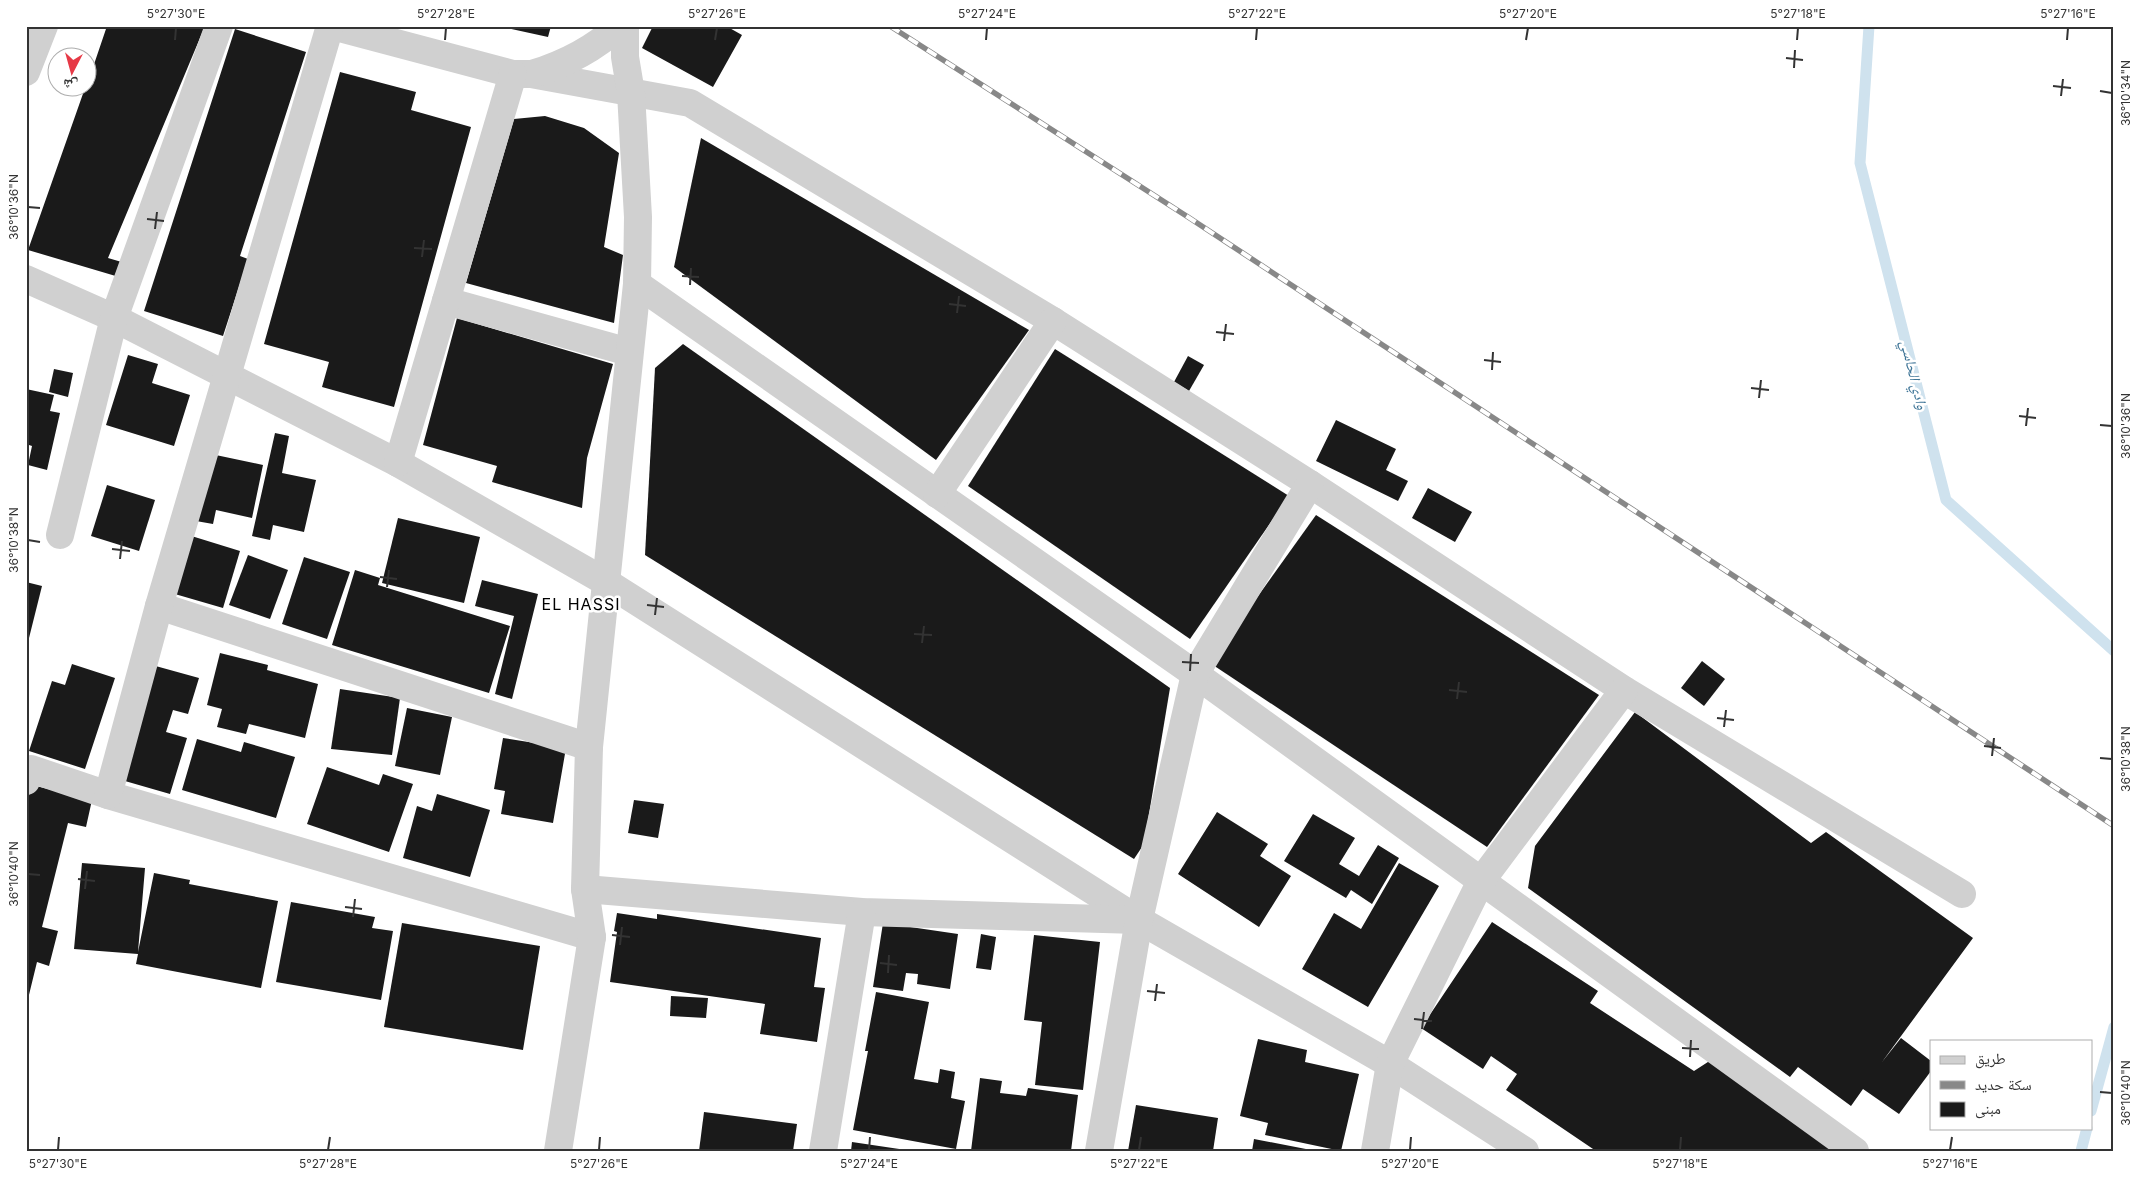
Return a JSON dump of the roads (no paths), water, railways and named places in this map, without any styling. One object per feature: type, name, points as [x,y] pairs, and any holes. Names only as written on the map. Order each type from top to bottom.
[{"type":"street","points":[[26,72],[44,26]]},
{"type":"street","points":[[60,535],[114,318],[219,26]]},
{"type":"street","points":[[108,795],[159,606],[331,26],[522,74],[690,103],[1053,321],[1310,484],[1624,690],[1962,894]]},
{"type":"street","points":[[522,74],[558,66],[604,40],[620,26]]},
{"type":"street","points":[[558,1151],[592,937],[585,889],[590,748],[637,284],[638,217],[631,94],[625,57],[625,26]]},
{"type":"street","points":[[398,463],[446,301],[522,74]]},
{"type":"street","points":[[26,279],[114,318],[227,374],[398,463],[606,582],[1139,920],[1390,1064],[1525,1151]]},
{"type":"street","points":[[637,284],[1195,674],[1854,1151]]},
{"type":"street","points":[[446,301],[629,352]]},
{"type":"street","points":[[937,494],[1053,321]]},
{"type":"street","points":[[1099,1151],[1139,920],[1195,674],[1310,484]]},
{"type":"street","points":[[159,606],[590,748]]},
{"type":"street","points":[[1375,1151],[1390,1064],[1481,881],[1624,690]]},
{"type":"street","points":[[26,781],[30,769],[108,795],[592,937]]},
{"type":"street","points":[[585,889],[862,912],[1139,920]]},
{"type":"street","points":[[823,1151],[862,912]]},
{"type":"waterway","name":"وادي الحاسي","points":[[1869,26],[1860,163],[1946,500],[2114,651]]},
{"type":"waterway","name":"وادي الحاسي","points":[[2092,1107],[2114,1027]]},
{"type":"waterway","name":"وادي الحاسي","points":[[2081,1151],[2086,1130]]},
{"type":"railway","points":[[890,26],[1188,217],[2114,826]]},
{"type":"district","name":"EL HASSI","points":[[581,604]]}]
